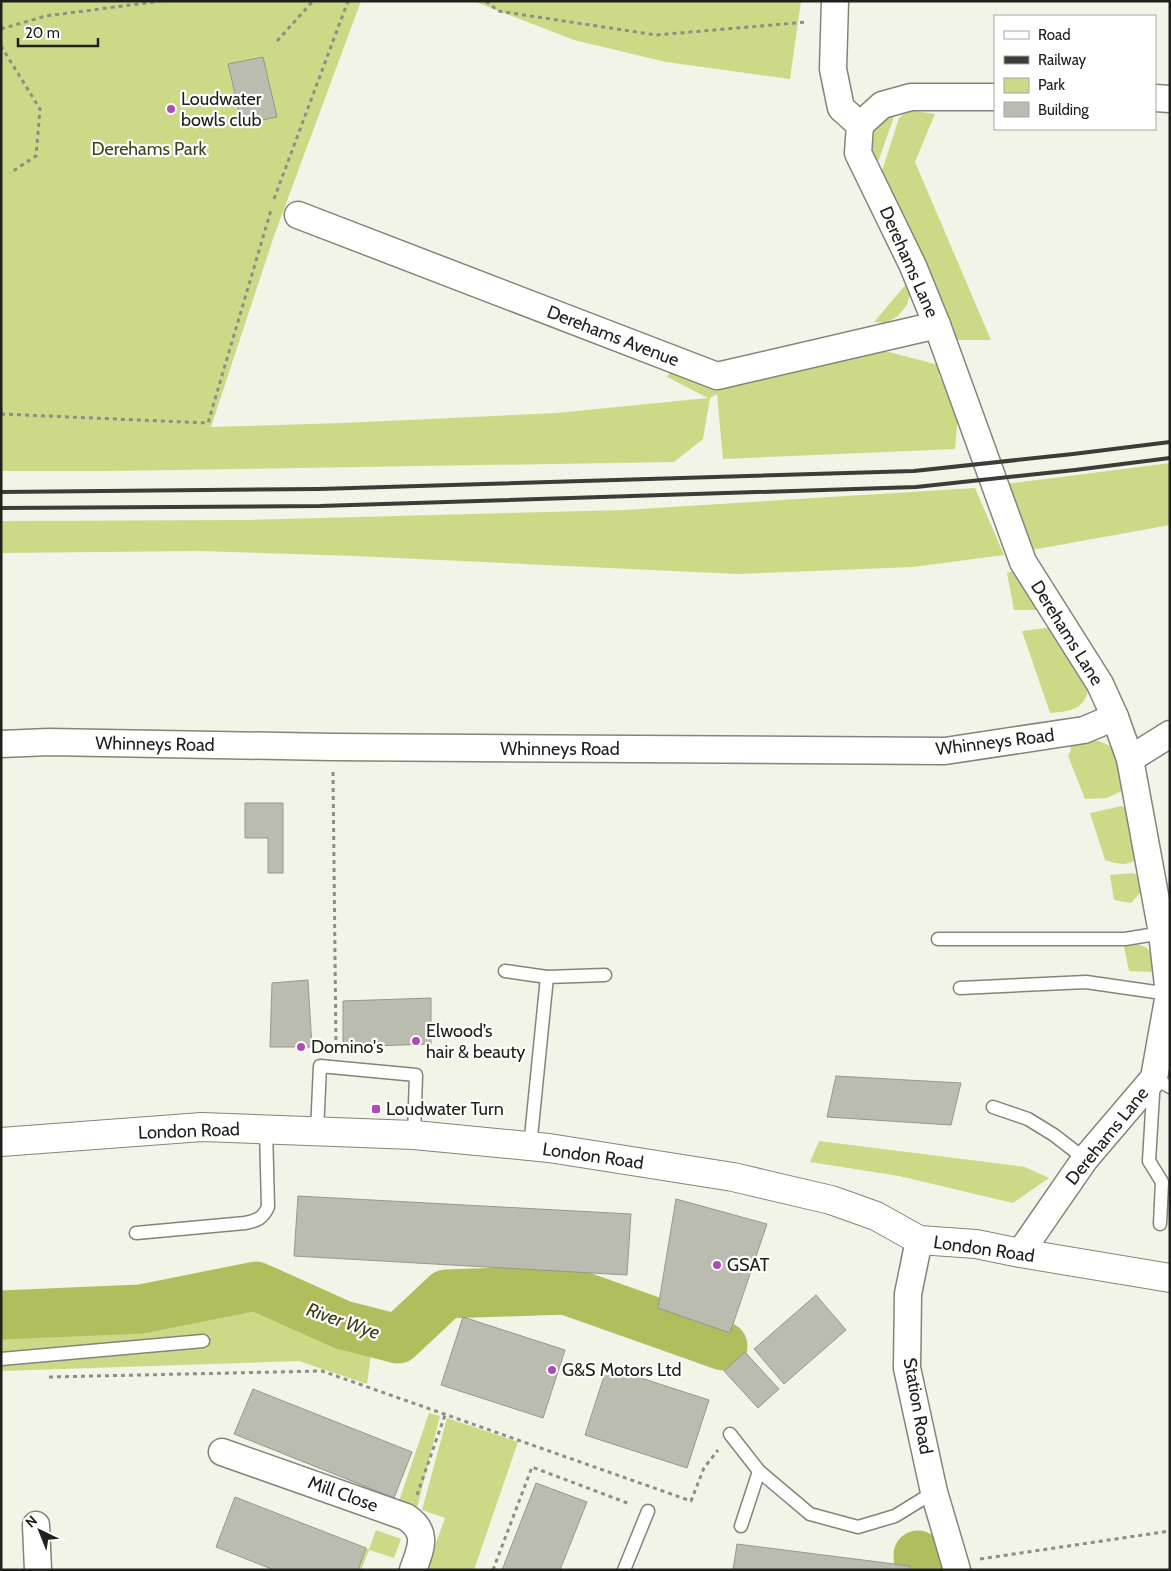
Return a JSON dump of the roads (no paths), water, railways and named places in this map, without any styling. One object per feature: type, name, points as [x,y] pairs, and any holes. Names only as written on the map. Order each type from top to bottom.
[{"type":"main road","name":"London Road","points":[[1,1142],[202,1127],[414,1135],[549,1148],[733,1177],[831,1200],[876,1216],[918,1240],[976,1244],[1170,1278]]},
{"type":"street","points":[[834,10],[833,69],[841,108],[860,125],[882,105],[911,97],[994,97]]},
{"type":"street","points":[[1156,98],[1170,98]]},
{"type":"street","name":"Derehams Lane","points":[[860,125],[858,153],[913,266],[937,325],[1023,562],[1100,684],[1115,718],[1130,759],[1162,933],[1168,994],[1162,1083],[1085,1160],[1020,1253]]},
{"type":"street","name":"Derehams Avenue","points":[[298,214],[717,376],[937,325]]},
{"type":"street","name":"Whinneys Road","points":[[1,744],[49,742],[333,747],[946,752],[1084,730],[1115,718]]},
{"type":"street","points":[[1130,759],[1170,734]]},
{"type":"street","name":"Station Road","points":[[918,1240],[908,1294],[907,1368],[934,1492],[957,1570]]},
{"type":"street","name":"Mill Close","points":[[222,1452],[406,1517],[418,1527],[421,1536],[422,1545],[413,1570]]},
{"type":"street","points":[[36,1525],[38,1570]]},
{"type":"lane","points":[[938,939],[1125,939],[1162,933]]},
{"type":"lane","points":[[505,971],[547,978],[605,975]]},
{"type":"lane","points":[[530,1146],[547,978]]},
{"type":"lane","points":[[960,988],[1086,982],[1168,994]]},
{"type":"lane","points":[[317,1131],[320,1066],[416,1075],[414,1135]]},
{"type":"lane","points":[[1160,1224],[1162,1182],[1149,1160],[1162,1083]]},
{"type":"lane","points":[[993,1107],[1028,1119],[1054,1135],[1085,1160]]},
{"type":"lane","points":[[136,1232],[257,1221],[264,1215],[268,1207],[266,1129]]},
{"type":"lane","points":[[1,1359],[202,1341]]},
{"type":"lane","points":[[730,1434],[759,1471],[810,1514],[858,1527],[895,1516],[934,1492]]},
{"type":"lane","points":[[742,1526],[759,1471]]},
{"type":"lane","points":[[624,1570],[648,1511]]},
{"type":"waterway","name":"River Wye","points":[[1,1315],[141,1309],[256,1286],[343,1325],[398,1339],[446,1294],[565,1290],[723,1346]]},
{"type":"waterway","name":"River Wye","points":[[918,1555],[919,1570]]},
{"type":"railway","points":[[1,492],[319,489],[914,471],[1170,442]]},
{"type":"railway","points":[[1,508],[320,506],[916,487],[1170,458]]},
{"type":"place","name":"Loudwater bowls club","points":[[171,109]]},
{"type":"place","name":"Elwood’s hair & beauty","points":[[416,1041]]},
{"type":"place","name":"Domino's","points":[[301,1047]]},
{"type":"place","name":"Loudwater Turn","points":[[376,1109]]},
{"type":"place","name":"GSAT","points":[[717,1265]]},
{"type":"place","name":"G&S Motors Ltd","points":[[552,1370]]},
{"type":"park label","name":"Derehams Park","points":[[149,149]]}]
